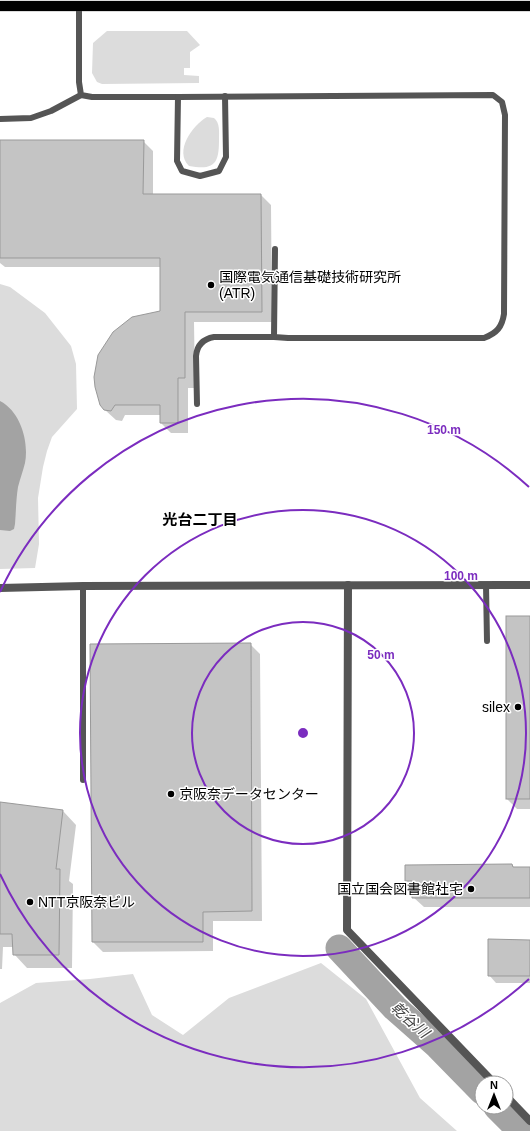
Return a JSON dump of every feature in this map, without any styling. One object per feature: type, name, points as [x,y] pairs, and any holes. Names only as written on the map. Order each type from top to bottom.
[{"type":"main road","points":[[0,6],[79,3],[530,6]]},
{"type":"street","points":[[348,585],[347,930],[486,1075]]},
{"type":"street","points":[[0,588],[83,586],[530,585]]},
{"type":"street","points":[[514,1104],[530,1121]]},
{"type":"lane","points":[[79,3],[79,82],[81,95]]},
{"type":"lane","points":[[0,119],[31,118],[50,111],[81,95],[92,97],[493,95],[502,102],[505,115],[504,314],[503,323],[498,330],[492,335],[484,338],[207,338],[197,348],[197,404]]},
{"type":"lane","points":[[178,96],[178,161],[182,171],[200,176],[218,171],[226,157],[225,96]]},
{"type":"lane","points":[[274,337],[275,249]]},
{"type":"lane","points":[[486,585],[487,641]]},
{"type":"lane","points":[[83,586],[83,780]]},
{"type":"shaded area","points":[[107,31],[187,31],[200,45],[190,52],[190,68],[184,68],[184,75],[199,76],[199,83],[102,84],[97,82],[92,73],[93,43]]},
{"type":"shaded area","points":[[207,117],[214,118],[218,125],[219,147],[217,159],[210,166],[189,166],[183,153],[184,146],[196,126]]},
{"type":"shaded area","points":[[0,284],[10,287],[45,313],[71,346],[76,364],[77,409],[52,437],[43,467],[38,498],[39,544],[35,568],[0,569]]},
{"type":"shaded area","points":[[0,401],[13,412],[18,420],[22,428],[26,446],[25,463],[17,492],[15,524],[14,529],[10,531],[0,530]]},
{"type":"shaded area","points":[[321,963],[366,999],[420,1098],[457,1131],[0,1131],[0,1003],[36,983],[133,974],[152,1015],[183,1035],[229,998]]},
{"type":"building","name":"国際電気通信基礎技術研究所 (ATR)","points":[[0,140],[144,140],[143,194],[261,194],[262,312],[185,312],[185,378],[178,378],[178,423],[160,423],[160,405],[115,405],[111,411],[104,410],[100,405],[95,387],[94,377],[98,355],[113,332],[132,317],[160,311],[160,258],[0,258]]},
{"type":"building","name":"silex","points":[[506,616],[530,616],[530,799],[506,799]]},
{"type":"building","name":"京阪奈データセンター","points":[[251,643],[252,911],[203,912],[203,942],[92,942],[90,644]]},
{"type":"building","name":"NTT京阪奈ビル","points":[[0,802],[63,810],[56,869],[60,869],[59,955],[13,955],[12,934],[0,934]]},
{"type":"building","name":"国立国会図書館社宅","points":[[512,864],[513,867],[530,867],[530,898],[412,898],[412,881],[405,881],[405,865]]},
{"type":"building","points":[[488,939],[530,940],[530,976],[488,976]]},
{"type":"waterway","name":"乾谷川","points":[[339,948],[395,1008],[438,1046],[474,1083]]},
{"type":"waterway","name":"乾谷川","points":[[505,1115],[521,1131]]},
{"type":"place","name":"国際電気通信基礎技術研究所 (ATR)","points":[[211,285]]},
{"type":"place","name":"silex","points":[[518,707]]},
{"type":"place","name":"京阪奈データセンター","points":[[171,794]]},
{"type":"place","name":"国立国会図書館社宅","points":[[471,889]]},
{"type":"place","name":"NTT京阪奈ビル","points":[[30,902]]},
{"type":"district","name":"光台二丁目","points":[[200,520]]}]
